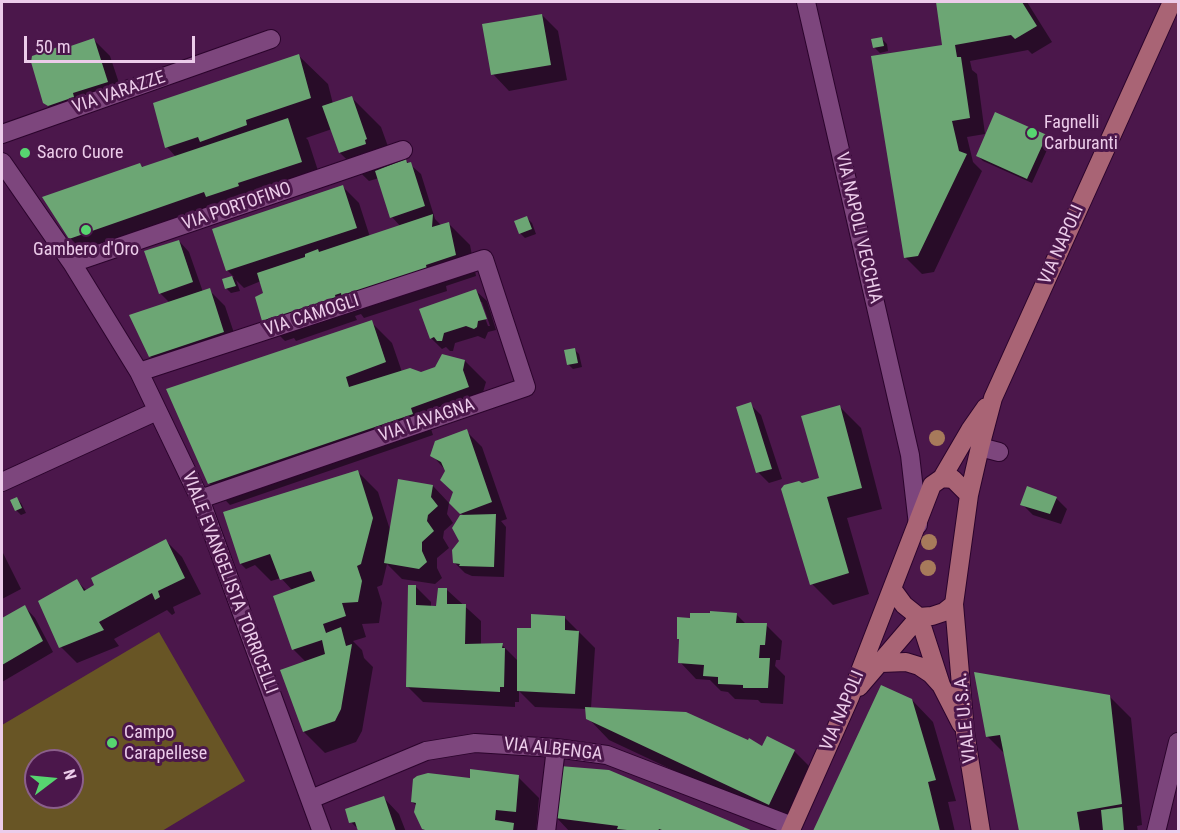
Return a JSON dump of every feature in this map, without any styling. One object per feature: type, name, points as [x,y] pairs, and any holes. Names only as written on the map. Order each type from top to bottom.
[{"type":"main road","name":"VIA NAPOLI","points":[[954,604],[969,495],[993,398],[1172,2]]},
{"type":"main road","name":"VIA NAPOLI","points":[[791,829],[850,698],[932,485],[939,480],[993,398]]},
{"type":"main road","points":[[939,480],[953,479],[969,495]]},
{"type":"main road","points":[[892,590],[904,605],[919,617],[941,685],[965,732]]},
{"type":"main road","points":[[850,698],[919,617],[944,612],[954,604]]},
{"type":"main road","name":"VIALE U.S.A.","points":[[954,604],[965,732],[981,831]]},
{"type":"main road","points":[[881,663],[906,662],[919,666],[932,674],[941,685]]},
{"type":"street","name":"VIA NAPOLI VECCHIA","points":[[806,2],[910,455],[918,525]]},
{"type":"street","name":"VIA VARAZZE","points":[[2,134],[272,39]]},
{"type":"street","name":"VIA PORTOFINO","points":[[72,263],[403,150]]},
{"type":"street","name":"VIALE EVANGELISTA TORRICELLI","points":[[2,162],[72,263],[139,372],[200,499],[322,831]]},
{"type":"street","name":"VIA CAMOGLI","points":[[139,372],[484,259]]},
{"type":"street","name":"VIA LAVAGNA","points":[[200,499],[526,387],[484,259]]},
{"type":"street","points":[[2,482],[157,411]]},
{"type":"street","points":[[980,447],[999,452]]},
{"type":"street","name":"VIA NAPOLI VECCHIA","points":[[910,455],[921,472],[939,480]]},
{"type":"street","points":[[1156,831],[1179,742]]},
{"type":"street","name":"VIA ALBENGA","points":[[311,799],[426,751],[475,743],[556,748],[607,755],[791,829]]},
{"type":"street","points":[[546,831],[556,748]]},
{"type":"shaded area","name":"Campo Carapellese","points":[[159,632],[245,781],[162,831],[2,831],[2,725]]},
{"type":"building","points":[[936,2],[1022,2],[1037,26],[1015,39],[1011,35],[955,45],[957,57],[961,57],[970,118],[952,121],[959,151],[967,154],[918,256],[904,258],[871,56],[942,45]]},
{"type":"building","points":[[542,14],[551,65],[491,75],[482,24]]},
{"type":"building","points":[[882,37],[884,46],[873,48],[871,39]]},
{"type":"building","points":[[94,38],[108,82],[73,93],[74,97],[48,106],[43,103],[31,62],[32,56]]},
{"type":"building","points":[[299,54],[311,98],[246,120],[247,125],[200,142],[198,137],[165,148],[153,103]]},
{"type":"building","points":[[352,96],[367,139],[366,144],[339,153],[322,106]]},
{"type":"building","points":[[995,112],[1047,135],[1027,179],[976,156]]},
{"type":"building","points":[[288,118],[302,162],[238,183],[239,186],[206,197],[204,192],[69,239],[42,197],[140,163],[142,167]]},
{"type":"building","points":[[406,159],[407,163],[411,162],[425,206],[390,218],[375,171]]},
{"type":"building","points":[[343,185],[357,228],[226,271],[212,229]]},
{"type":"building","points":[[433,214],[432,227],[449,222],[456,255],[426,265],[427,270],[342,298],[341,293],[335,295],[336,299],[274,320],[273,317],[262,321],[255,297],[263,293],[257,273],[305,257],[305,254],[318,249],[319,252]]},
{"type":"building","points":[[527,216],[532,229],[519,234],[514,221]]},
{"type":"building","points":[[179,240],[193,282],[159,294],[144,251]]},
{"type":"building","points":[[232,276],[236,286],[225,289],[222,279]]},
{"type":"building","points":[[210,288],[224,332],[149,357],[129,315]]},
{"type":"building","points":[[476,289],[487,319],[478,321],[474,329],[466,326],[444,333],[442,341],[437,341],[434,337],[430,339],[419,309]]},
{"type":"building","points":[[372,320],[386,362],[346,377],[349,387],[410,368],[421,372],[435,367],[442,354],[465,360],[463,370],[469,387],[411,408],[413,414],[208,484],[166,389]]},
{"type":"building","points":[[575,348],[578,363],[567,365],[564,350]]},
{"type":"building","points":[[751,402],[772,469],[756,473],[736,407]]},
{"type":"building","points":[[840,405],[862,488],[827,497],[849,573],[810,585],[781,489],[784,485],[819,478],[801,416]]},
{"type":"building","points":[[467,429],[492,502],[460,514],[449,503],[453,492],[440,480],[445,471],[441,462],[430,456],[435,441]]},
{"type":"building","points":[[358,470],[373,518],[361,564],[357,566],[362,581],[358,602],[342,603],[346,616],[323,624],[326,633],[341,627],[346,646],[352,644],[341,709],[335,721],[303,732],[280,670],[325,654],[322,640],[292,650],[273,596],[315,581],[311,571],[280,580],[270,554],[240,564],[223,512]]},
{"type":"building","points":[[398,479],[433,485],[431,497],[438,506],[428,515],[427,521],[434,531],[422,542],[422,551],[427,562],[419,569],[384,563]]},
{"type":"building","points":[[1027,486],[1057,497],[1050,514],[1020,505]]},
{"type":"building","points":[[17,497],[22,508],[15,511],[10,500]]},
{"type":"building","points":[[496,514],[494,567],[459,566],[460,564],[453,563],[452,550],[459,541],[452,528],[460,515]]},
{"type":"building","points":[[166,539],[185,578],[158,591],[160,597],[155,600],[152,593],[99,622],[104,630],[59,648],[38,601],[77,579],[84,591],[94,585],[91,578]]},
{"type":"building","points":[[408,585],[416,585],[416,605],[436,606],[438,588],[447,588],[447,604],[466,604],[465,644],[503,643],[502,648],[505,648],[504,687],[500,687],[500,692],[406,687]]},
{"type":"building","points":[[25,605],[43,641],[2,665],[2,618]]},
{"type":"building","points":[[710,611],[737,613],[736,623],[767,623],[765,645],[760,645],[759,658],[770,658],[768,688],[743,688],[743,685],[718,684],[718,677],[703,676],[704,665],[678,663],[677,617],[690,618],[690,613],[710,613]]},
{"type":"building","points":[[531,614],[565,616],[565,630],[579,631],[575,694],[517,691],[517,628],[531,628]]},
{"type":"building","points":[[974,672],[1110,695],[1122,804],[1077,812],[1080,831],[1019,831],[1000,735],[986,737]]},
{"type":"building","points":[[881,685],[912,699],[936,780],[928,782],[940,831],[813,831]]},
{"type":"building","points":[[585,707],[686,712],[748,740],[749,738],[762,746],[767,736],[795,750],[769,805],[586,719]]},
{"type":"building","points":[[560,766],[609,770],[753,831],[665,831],[659,829],[658,831],[637,831],[617,829],[618,826],[555,818]]},
{"type":"building","points":[[470,769],[519,775],[516,812],[496,810],[495,820],[514,823],[513,831],[425,831],[422,829],[414,812],[416,803],[411,802],[413,779],[428,773],[470,778]]},
{"type":"building","points":[[384,796],[396,831],[358,831],[355,822],[349,823],[345,809]]},
{"type":"building","points":[[1122,807],[1124,831],[1103,831],[1101,810]]},
{"type":"place","name":"Fagnelli Carburanti","points":[[1032,133]]},
{"type":"place","name":"Sacro Cuore","points":[[25,153]]},
{"type":"place","name":"Gambero d'Oro","points":[[86,230]]},
{"type":"place","name":"Campo Carapellese","points":[[112,743]]}]
